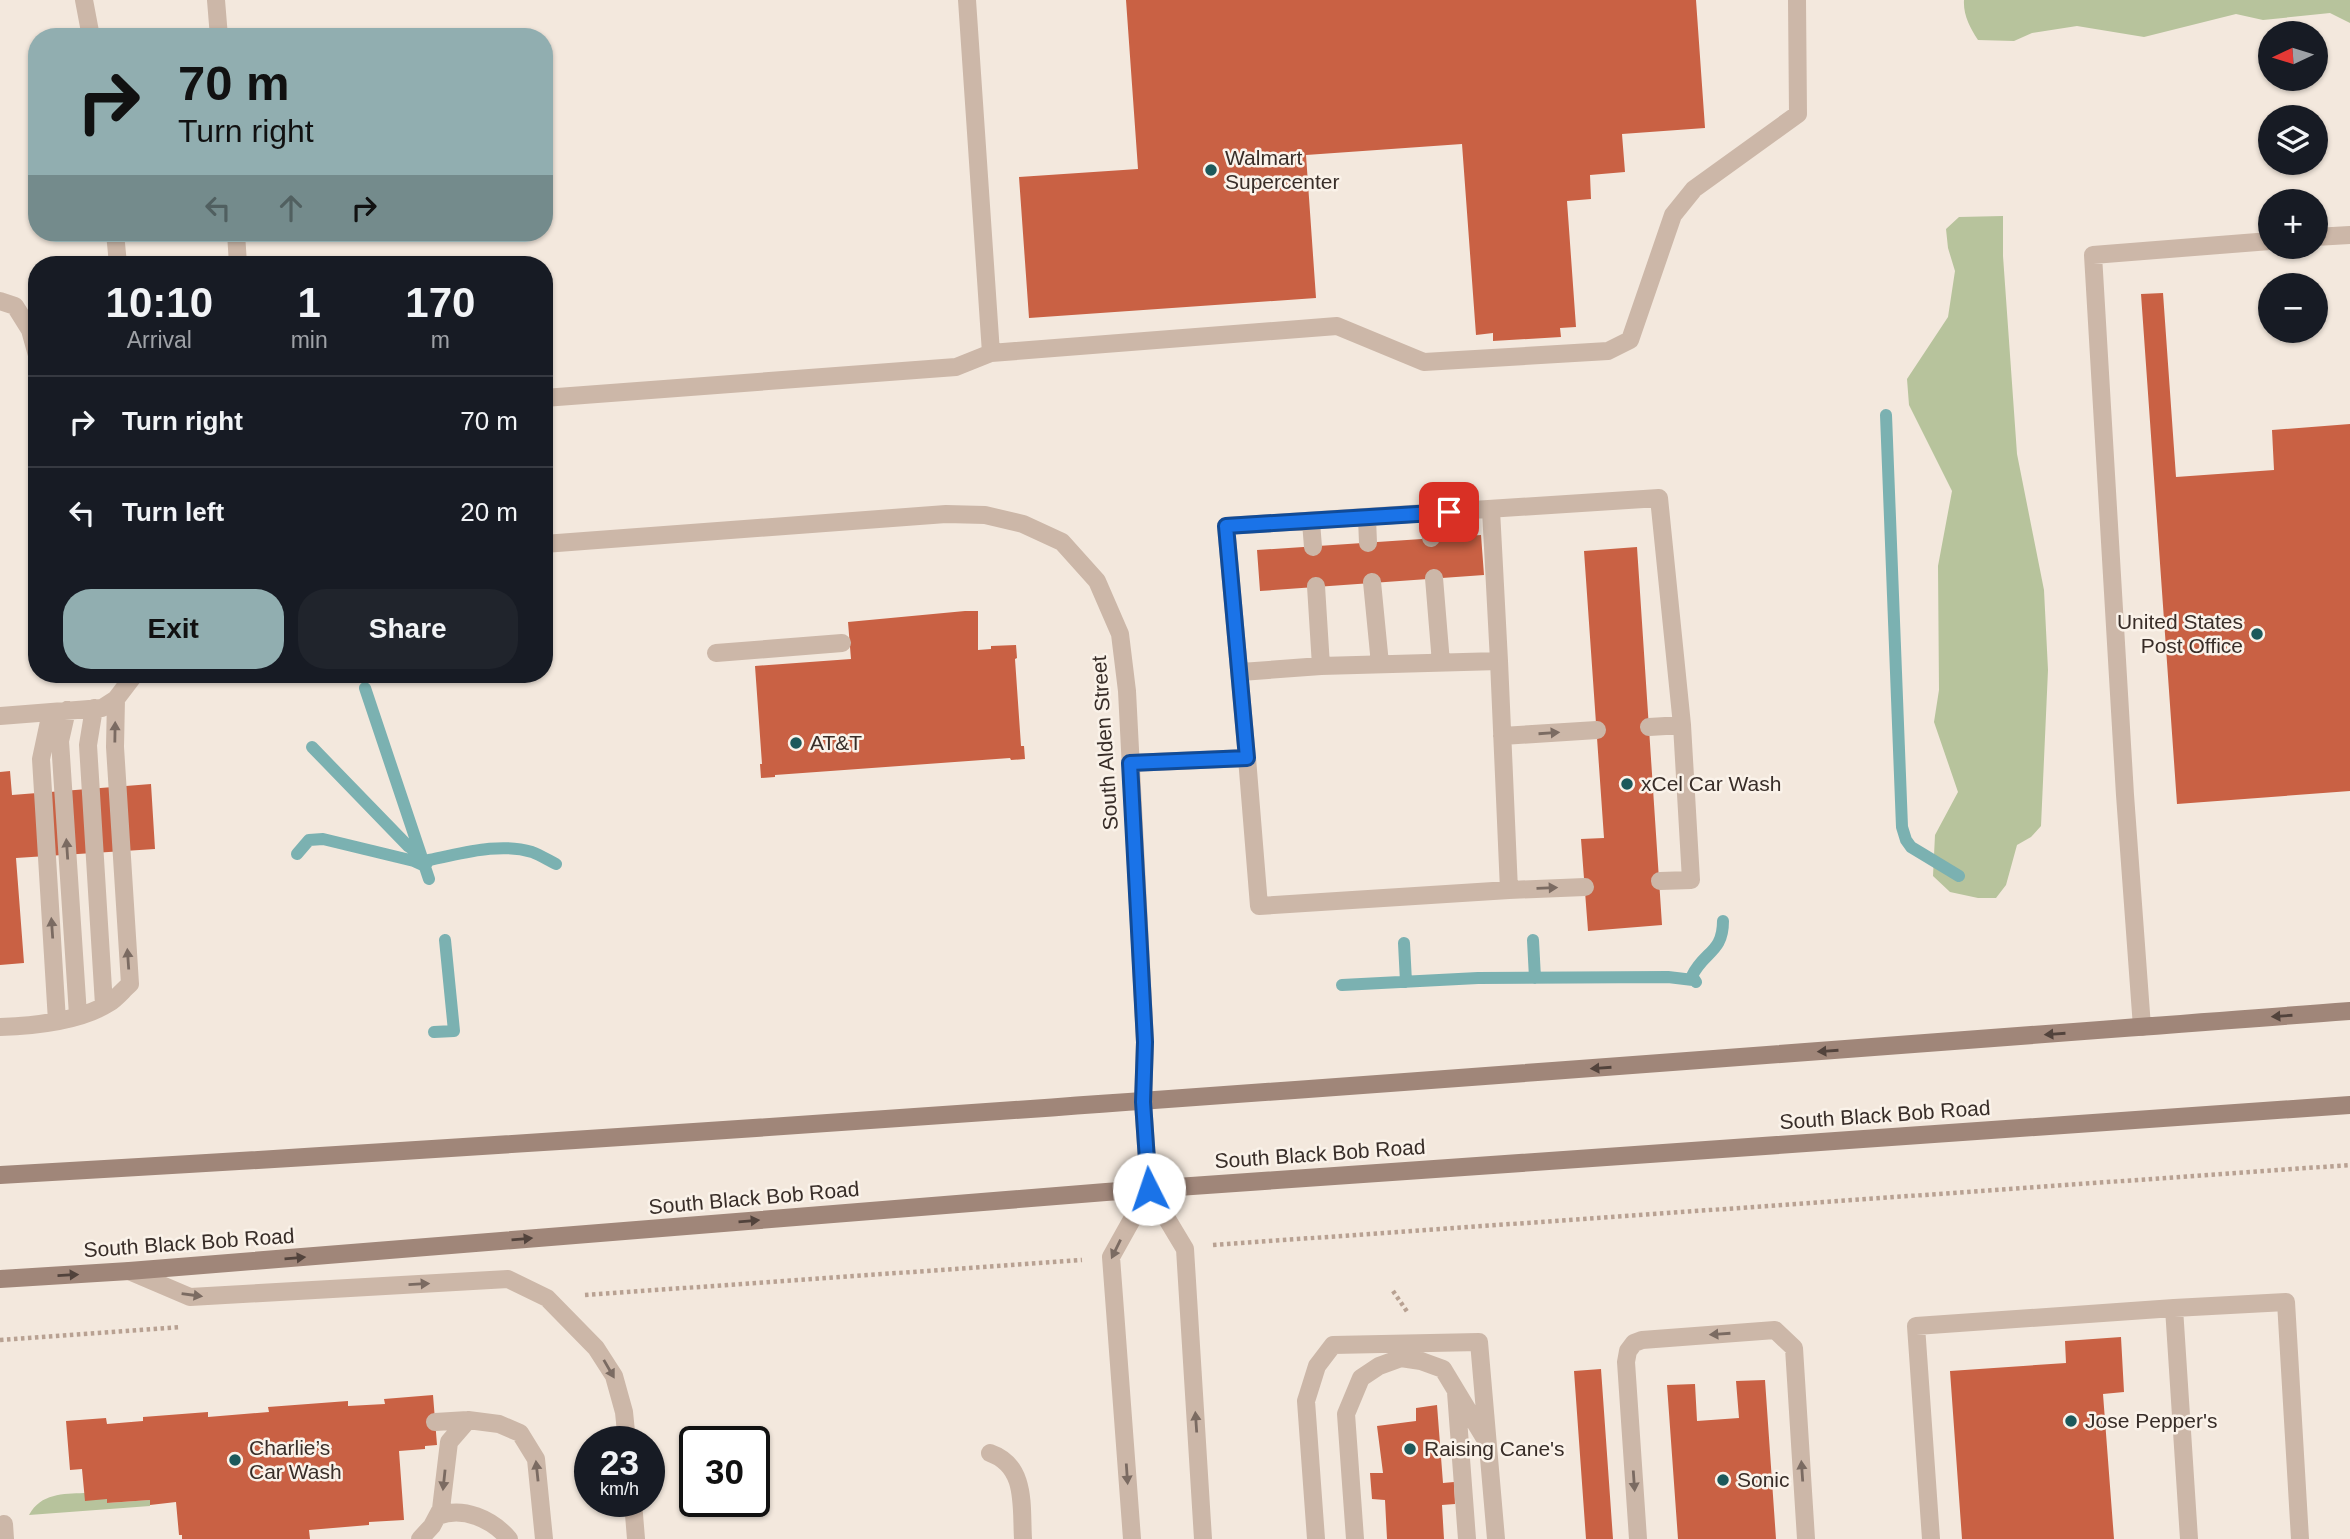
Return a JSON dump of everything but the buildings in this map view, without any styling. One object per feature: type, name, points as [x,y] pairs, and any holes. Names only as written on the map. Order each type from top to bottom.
[{"type":"main road","points":[[0,1175],[438,1150],[1143,1102],[2350,1011]]},
{"type":"main road","name":"South Black Bob Road","points":[[0,1279],[1149,1189],[2350,1105]]},
{"type":"street","points":[[84,0],[89,28]]},
{"type":"street","points":[[216,0],[218,28]]},
{"type":"street","points":[[967,0],[991,353]]},
{"type":"street","points":[[553,397],[956,367],[991,353],[1337,326],[1424,362],[1608,351],[1630,340],[1673,215],[1693,189],[1798,114],[1797,0]]},
{"type":"street","points":[[2328,236],[2350,235]]},
{"type":"street","points":[[2142,1027],[2125,795],[2093,255],[2258,242]]},
{"type":"street","points":[[0,301],[15,306],[28,327]]},
{"type":"street","points":[[1585,887],[1259,906],[1241,672],[1226,526],[1659,498],[1682,725],[1691,880],[1660,881]]},
{"type":"street","points":[[1491,510],[1509,890]]},
{"type":"street","name":"South Alden Street","points":[[553,543],[946,513],[985,514],[1023,524],[1062,542],[1097,581],[1120,634],[1127,691],[1145,1042],[1143,1102],[1149,1189]]},
{"type":"street","points":[[1428,513],[1431,538]]},
{"type":"street","points":[[1367,518],[1368,543]]},
{"type":"street","points":[[1311,522],[1313,547]]},
{"type":"street","points":[[1434,578],[1441,663]]},
{"type":"street","points":[[1372,583],[1380,664]]},
{"type":"street","points":[[1316,586],[1321,666]]},
{"type":"street","points":[[716,653],[842,643]]},
{"type":"street","points":[[1241,672],[1321,666],[1499,661]]},
{"type":"street","points":[[0,716],[102,708],[116,699],[128,683]]},
{"type":"street","points":[[0,1027],[30,1026],[78,1015],[104,1005],[130,984],[115,747],[116,699]]},
{"type":"street","points":[[94,708],[88,745],[104,1005]]},
{"type":"street","points":[[59,711],[78,1015]]},
{"type":"street","points":[[58,1021],[41,759],[59,711]]},
{"type":"street","points":[[1649,727],[1682,725]]},
{"type":"street","points":[[1502,736],[1597,730]]},
{"type":"street","points":[[1130,763],[1247,758]]},
{"type":"street","points":[[1132,1539],[1111,1257],[1149,1189],[1185,1249],[1203,1539]]},
{"type":"street","points":[[129,1271],[190,1297],[508,1279],[547,1298],[596,1348],[614,1376],[625,1426]]},
{"type":"street","points":[[1931,1539],[1916,1325],[2286,1302],[2300,1539]]},
{"type":"street","points":[[2174,1307],[2189,1539]]},
{"type":"street","points":[[1639,1539],[1628,1397],[1628,1351],[1634,1343],[1642,1340],[1775,1330],[1794,1348],[1806,1539]]},
{"type":"street","points":[[1316,1539],[1306,1401],[1317,1366],[1334,1345],[1479,1342],[1496,1539]]},
{"type":"street","points":[[1354,1539],[1346,1414],[1361,1378],[1379,1366],[1401,1358],[1421,1361],[1443,1369],[1488,1443]]},
{"type":"street","points":[[1456,1388],[1467,1539]]},
{"type":"street","points":[[419,1539],[432,1526],[441,1509],[449,1442],[468,1420]]},
{"type":"street","points":[[435,1422],[468,1420],[499,1423],[520,1433],[536,1459],[544,1539]]},
{"type":"street","points":[[990,1453],[1004,1458],[1020,1484],[1023,1539]]},
{"type":"street","points":[[438,1516],[452,1511],[473,1514],[500,1529],[509,1539]]},
{"type":"street","points":[[634,1517],[636,1539]]},
{"type":"path","points":[[1220,1245],[2350,1165]]},
{"type":"path","points":[[581,1296],[1064,1262]]},
{"type":"green space","points":[[1964,0],[2350,0],[2350,23],[2330,13],[2263,20],[2236,14],[2144,37],[2077,26],[2032,33],[2014,41],[1978,40],[1968,21]]},
{"type":"green space","points":[[2003,216],[2003,256],[2017,454],[2044,590],[2048,670],[2041,826],[2031,837],[2017,845],[2006,885],[1996,898],[1978,898],[1950,892],[1933,876],[1935,835],[1958,792],[1934,722],[1939,690],[1938,566],[1952,491],[1909,405],[1907,379],[1948,317],[1955,271],[1946,229],[1959,217]]},
{"type":"green space","points":[[84,1493],[107,1499],[107,1503],[150,1500],[150,1506],[29,1515],[40,1502],[53,1496]]},
{"type":"waterway","points":[[1886,415],[1902,827],[1911,847],[1959,876]]},
{"type":"waterway","points":[[365,688],[429,879]]},
{"type":"waterway","points":[[312,747],[408,846],[421,855]]},
{"type":"waterway","points":[[297,854],[309,840],[323,839],[425,866],[429,860],[506,848],[532,852],[556,864]]},
{"type":"waterway","points":[[1696,982],[1692,976],[1720,940],[1723,921]]},
{"type":"waterway","points":[[434,1032],[454,1031],[445,940]]},
{"type":"waterway","points":[[1533,940],[1535,978]]},
{"type":"waterway","points":[[1404,943],[1406,982]]},
{"type":"waterway","points":[[1342,985],[1478,978],[1668,977],[1693,980]]},
{"type":"place","name":"Walmart Supercenter","points":[[1211,170]]},
{"type":"place","name":"United States Post Office","points":[[2257,634]]},
{"type":"place","name":"AT&T","points":[[796,743]]},
{"type":"place","name":"xCel Car Wash","points":[[1627,784]]},
{"type":"place","name":"Jose Pepper's","points":[[2071,1421]]},
{"type":"place","name":"Raising Cane's","points":[[1410,1449]]},
{"type":"place","name":"Charlie’s Car Wash","points":[[235,1460]]},
{"type":"place","name":"Sonic","points":[[1723,1480]]},
{"type":"route","points":[[1149,1189],[1143,1102],[1145,1042],[1130,763],[1247,758],[1226,526],[1449,512]]}]
